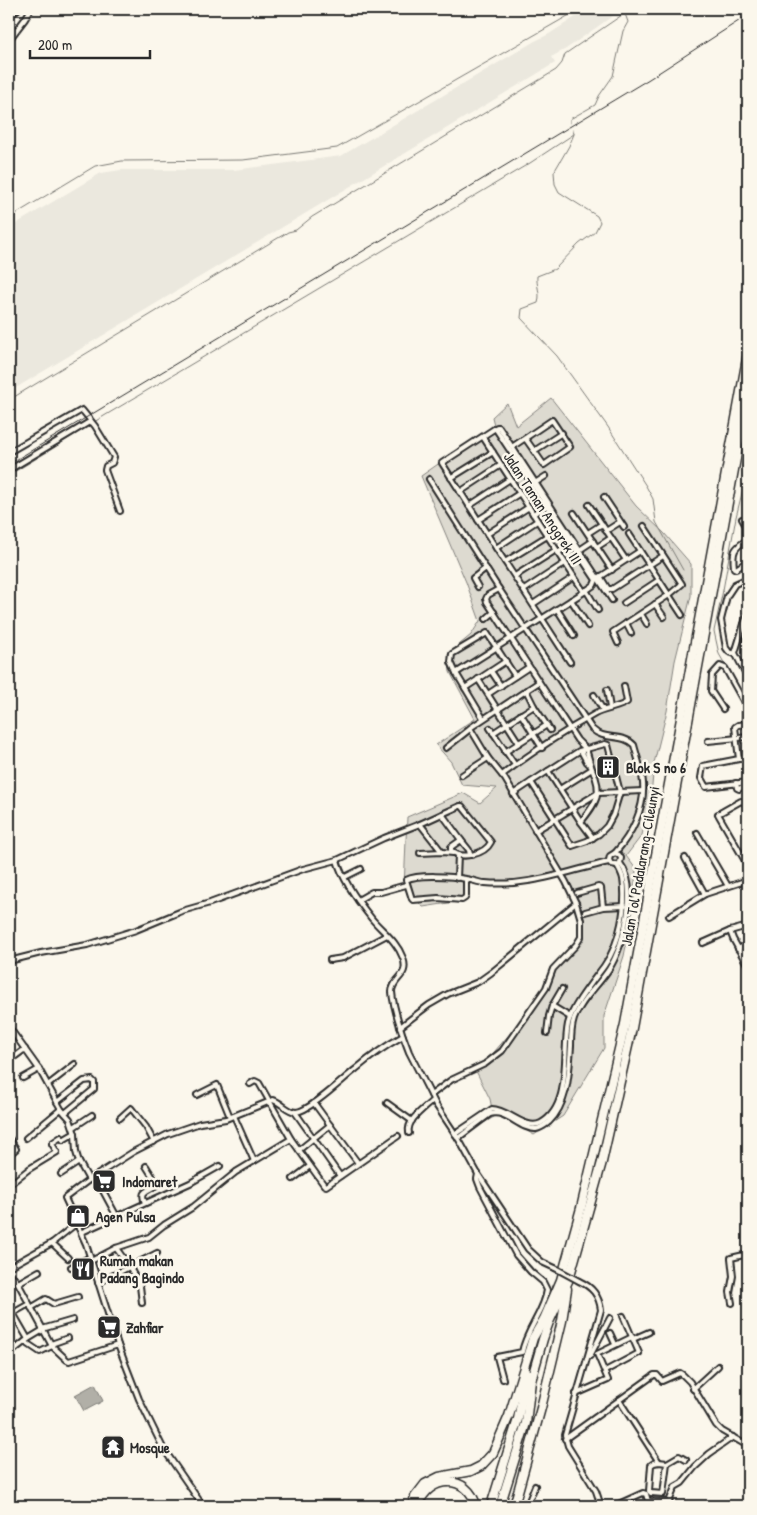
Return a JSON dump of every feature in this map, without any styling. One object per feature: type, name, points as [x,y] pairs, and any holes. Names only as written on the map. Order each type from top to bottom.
[{"type":"highway","name":"Jalan Tol Padalarang–Cileunyi","points":[[544,1319],[561,1280],[581,1208],[625,1024],[748,353]]},
{"type":"highway","name":"Jalan Tol Padalarang–Cileunyi","points":[[568,1279],[602,1162],[632,1028],[748,393]]},
{"type":"highway","points":[[500,1506],[526,1423],[531,1382],[543,1339],[568,1279]]},
{"type":"highway","points":[[514,1506],[562,1321],[568,1279]]},
{"type":"highway","points":[[418,1506],[424,1493],[439,1477],[471,1471],[480,1466],[493,1453],[508,1416],[533,1338],[544,1319]]},
{"type":"highway","points":[[491,1506],[518,1419],[529,1364],[544,1319]]},
{"type":"highway","points":[[412,1506],[419,1490],[434,1482],[449,1482],[462,1486],[473,1498],[476,1506]]},
{"type":"street","points":[[9,16],[18,9]]},
{"type":"street","points":[[9,40],[31,9]]},
{"type":"street","points":[[9,452],[82,410],[92,422],[114,457],[112,463],[106,466],[105,470],[120,511]]},
{"type":"street","points":[[512,447],[525,438],[552,420],[570,447],[543,464],[525,438]]},
{"type":"street","points":[[9,470],[92,422]]},
{"type":"street","points":[[570,662],[442,463],[499,427],[572,542],[612,600]]},
{"type":"street","points":[[495,428],[572,542]]},
{"type":"street","points":[[534,451],[562,433]]},
{"type":"street","name":"Jalan Taman Anggrek III","points":[[482,436],[574,577],[598,610]]},
{"type":"street","points":[[451,478],[492,452]]},
{"type":"street","points":[[460,492],[501,465]]},
{"type":"street","points":[[535,483],[546,476]]},
{"type":"street","points":[[429,479],[592,729],[600,735],[626,740],[634,745],[643,780],[643,791],[632,830],[617,854]]},
{"type":"street","points":[[469,506],[510,479]]},
{"type":"street","points":[[478,520],[520,493]]},
{"type":"street","points":[[604,498],[624,527]]},
{"type":"street","points":[[748,498],[748,504]]},
{"type":"street","points":[[589,505],[626,560]]},
{"type":"street","points":[[533,514],[546,506]]},
{"type":"street","points":[[487,534],[529,507]]},
{"type":"street","points":[[574,513],[612,570]]},
{"type":"street","points":[[742,519],[748,529]]},
{"type":"street","points":[[496,548],[537,521]]},
{"type":"street","points":[[606,531],[620,522]]},
{"type":"street","points":[[588,533],[602,524]]},
{"type":"street","points":[[618,643],[612,632],[669,595],[682,584],[644,526]]},
{"type":"street","points":[[629,534],[682,614]]},
{"type":"street","points":[[505,562],[547,536]]},
{"type":"street","points":[[597,547],[611,538]]},
{"type":"street","points":[[748,539],[735,549],[734,568],[736,569],[748,561]]},
{"type":"street","points":[[578,551],[593,541]]},
{"type":"street","points":[[514,576],[572,542]]},
{"type":"street","points":[[456,673],[585,591],[594,585],[598,578],[640,551]]},
{"type":"street","points":[[598,578],[610,590],[663,556]]},
{"type":"street","points":[[524,590],[565,563]]},
{"type":"street","points":[[478,587],[474,578],[486,568]]},
{"type":"street","points":[[533,604],[574,577]]},
{"type":"street","points":[[748,578],[735,584],[731,589],[721,620],[726,648],[729,652],[735,654],[748,678]]},
{"type":"street","points":[[624,603],[659,580]]},
{"type":"street","points":[[499,589],[488,595],[486,599],[529,668],[570,729],[586,749],[599,784],[592,807],[581,822]]},
{"type":"street","points":[[571,600],[588,626]]},
{"type":"street","points":[[655,604],[664,617]]},
{"type":"street","points":[[557,609],[574,636]]},
{"type":"street","points":[[486,619],[494,612]]},
{"type":"street","points":[[735,654],[746,626],[748,613]]},
{"type":"street","points":[[641,614],[648,624]]},
{"type":"street","points":[[626,623],[631,632]]},
{"type":"street","points":[[483,718],[456,673],[451,662],[452,654],[485,634],[489,634],[515,676]]},
{"type":"street","points":[[465,688],[506,661]]},
{"type":"street","points":[[723,709],[711,691],[712,676],[720,666],[725,668],[745,704],[746,724],[735,727],[739,759]]},
{"type":"street","points":[[488,694],[529,668]]},
{"type":"street","points":[[491,671],[501,686]]},
{"type":"street","points":[[478,680],[519,743]]},
{"type":"street","points":[[446,748],[470,729],[470,727],[539,682]]},
{"type":"street","points":[[502,776],[515,765],[602,710],[627,704],[624,686]]},
{"type":"street","points":[[526,690],[550,730]]},
{"type":"street","points":[[607,690],[610,708]]},
{"type":"street","points":[[594,695],[602,710]]},
{"type":"street","points":[[493,733],[534,706]]},
{"type":"street","points":[[521,714],[542,748]]},
{"type":"street","points":[[505,752],[547,725]]},
{"type":"street","points":[[490,728],[515,765]]},
{"type":"street","points":[[431,1095],[458,1076],[485,1064],[508,1045],[546,988],[552,969],[582,937],[581,920],[576,903],[561,874],[502,776],[470,729]]},
{"type":"street","points":[[708,741],[748,737]]},
{"type":"street","points":[[513,794],[531,782],[548,771],[581,751],[605,744],[608,745],[620,792],[611,820],[607,826],[593,838],[572,846],[531,782]]},
{"type":"street","points":[[581,751],[592,768]]},
{"type":"street","points":[[462,775],[488,758]]},
{"type":"street","points":[[748,758],[703,766],[701,778],[706,787],[748,783]]},
{"type":"street","points":[[560,789],[592,768]]},
{"type":"street","points":[[548,771],[593,838]]},
{"type":"street","points":[[535,831],[598,792],[643,791]]},
{"type":"street","points":[[748,808],[741,801],[718,814],[748,863]]},
{"type":"street","points":[[9,961],[40,953],[87,946],[136,930],[182,911],[210,903],[303,869],[337,860],[460,806],[462,806],[490,842],[490,845],[476,854],[470,855],[442,852],[420,853]]},
{"type":"street","points":[[442,814],[469,850],[470,855]]},
{"type":"street","points":[[420,824],[442,852]]},
{"type":"street","points":[[698,833],[728,886]]},
{"type":"street","points":[[457,878],[456,854],[451,850],[451,847],[461,840]]},
{"type":"street","points":[[609,860],[611,854],[617,854],[621,858],[618,864]]},
{"type":"street","points":[[685,858],[705,894]]},
{"type":"street","points":[[337,860],[339,868],[358,900],[373,920],[397,945],[401,953],[405,966],[404,972],[393,987],[392,992],[400,1027],[409,1052],[433,1100],[457,1136],[478,1174],[528,1249],[542,1262],[590,1287],[600,1302],[601,1310],[565,1430],[565,1439],[594,1487],[601,1506]]},
{"type":"street","points":[[466,879],[466,896],[462,900],[438,898],[413,900],[406,885],[406,879],[430,877],[466,879],[486,884],[509,884],[542,879],[609,860]]},
{"type":"street","points":[[489,1113],[500,1114],[527,1128],[535,1129],[544,1127],[558,1110],[563,1100],[569,1075],[574,1019],[615,959],[624,930],[628,880],[624,868],[618,864],[612,865],[609,860]]},
{"type":"street","points":[[345,877],[361,869]]},
{"type":"street","points":[[669,916],[705,894],[748,880]]},
{"type":"street","points":[[358,900],[372,892],[381,892],[406,885]]},
{"type":"street","points":[[577,893],[598,887],[601,888],[603,907]]},
{"type":"street","points":[[400,1027],[429,1005],[448,994],[478,982],[576,903]]},
{"type":"street","points":[[585,912],[603,907],[626,906]]},
{"type":"street","points":[[457,1136],[495,1109],[534,1125],[550,1116],[559,1099],[564,1074],[570,1018],[587,988],[611,954],[626,906]]},
{"type":"street","points":[[703,943],[730,931],[748,926]]},
{"type":"street","points":[[730,931],[748,966]]},
{"type":"street","points":[[330,960],[343,958],[388,934]]},
{"type":"street","points":[[738,949],[748,944]]},
{"type":"street","points":[[547,1033],[552,1006],[562,989]]},
{"type":"street","points":[[552,1006],[570,1018]]},
{"type":"street","points":[[9,1028],[39,1069],[57,1102],[74,1127],[76,1152],[89,1180]]},
{"type":"street","points":[[295,1112],[314,1103],[366,1061],[404,1036]]},
{"type":"street","points":[[9,1061],[25,1049]]},
{"type":"street","points":[[48,1085],[76,1064]]},
{"type":"street","points":[[23,1078],[39,1069]]},
{"type":"street","points":[[26,1138],[94,1089],[94,1082],[92,1080],[84,1081],[57,1102]]},
{"type":"street","points":[[250,1084],[255,1081],[259,1083],[298,1150],[325,1186],[398,1136]]},
{"type":"street","points":[[197,1095],[217,1085],[254,1161]]},
{"type":"street","points":[[203,1506],[163,1448],[139,1399],[118,1345],[82,1232],[65,1197],[133,1152],[168,1134],[200,1122],[232,1116],[273,1100],[295,1112],[340,1176]]},
{"type":"street","points":[[409,1133],[408,1126],[433,1100]]},
{"type":"street","points":[[314,1103],[358,1163]]},
{"type":"street","points":[[387,1104],[412,1121]]},
{"type":"street","points":[[120,1118],[132,1108],[154,1142]]},
{"type":"street","points":[[74,1127],[92,1115]]},
{"type":"street","points":[[298,1150],[330,1125]]},
{"type":"street","points":[[9,1186],[32,1166],[57,1152],[52,1144],[54,1142],[61,1138],[63,1140],[75,1133]]},
{"type":"street","points":[[9,1138],[16,1149],[9,1155]]},
{"type":"street","points":[[71,1267],[116,1248],[149,1237],[193,1207],[236,1172],[291,1139]]},
{"type":"street","points":[[61,1174],[79,1162]]},
{"type":"street","points":[[145,1204],[142,1196],[155,1186],[156,1182],[146,1166]]},
{"type":"street","points":[[82,1232],[190,1183],[220,1166]]},
{"type":"street","points":[[293,1179],[310,1166]]},
{"type":"street","points":[[478,1174],[477,1179],[480,1187],[516,1255],[530,1272],[543,1282],[547,1290],[522,1352],[498,1357],[503,1379]]},
{"type":"street","points":[[95,1176],[116,1215]]},
{"type":"street","points":[[9,1267],[52,1243],[77,1222]]},
{"type":"street","points":[[52,1243],[68,1258]]},
{"type":"street","points":[[116,1248],[140,1286],[142,1303]]},
{"type":"street","points":[[98,1282],[157,1252]]},
{"type":"street","points":[[732,1303],[730,1292],[733,1276],[731,1258],[748,1254]]},
{"type":"street","points":[[9,1272],[18,1283],[51,1345],[68,1361],[118,1345]]},
{"type":"street","points":[[18,1283],[39,1272]]},
{"type":"street","points":[[9,1316],[46,1299],[54,1304],[78,1297]]},
{"type":"street","points":[[14,1313],[26,1341],[40,1352],[68,1338]]},
{"type":"street","points":[[605,1371],[639,1354],[623,1316]]},
{"type":"street","points":[[585,1367],[610,1318]]},
{"type":"street","points":[[9,1354],[43,1330],[73,1320]]},
{"type":"street","points":[[576,1394],[608,1380],[597,1354],[615,1344],[649,1332]]},
{"type":"street","points":[[610,1333],[615,1344]]},
{"type":"street","points":[[9,1340],[15,1349]]},
{"type":"street","points":[[693,1389],[718,1366]]},
{"type":"street","points":[[565,1439],[656,1375],[662,1381],[681,1373],[716,1425],[722,1431],[748,1446]]},
{"type":"street","points":[[619,1400],[659,1462]]},
{"type":"street","points":[[614,1506],[643,1493],[646,1494],[648,1501],[669,1502],[675,1486],[682,1483],[709,1454],[733,1437]]},
{"type":"street","points":[[667,1463],[664,1493],[651,1493],[649,1488],[651,1465],[659,1462],[667,1463],[679,1456],[686,1460]]},
{"type":"street","points":[[527,1506],[535,1486]]},
{"type":"shaded area","points":[[588,9],[610,9],[614,15],[566,49],[551,57],[555,63],[9,392],[9,228],[101,173],[121,170],[234,170],[341,156],[549,34]]},
{"type":"shaded area","points":[[551,398],[636,506],[664,533],[691,564],[691,596],[675,661],[667,711],[654,763],[651,797],[642,835],[626,856],[636,869],[633,910],[624,956],[604,1016],[604,1048],[563,1116],[534,1135],[499,1114],[458,1138],[455,1134],[492,1109],[490,1099],[475,1069],[483,1065],[536,1003],[553,969],[580,941],[580,916],[566,882],[557,876],[542,881],[509,885],[467,880],[462,901],[423,907],[404,888],[407,817],[463,793],[480,803],[497,788],[462,785],[451,762],[436,745],[475,719],[450,672],[448,654],[471,635],[480,621],[466,582],[421,476],[494,425],[492,417],[507,403],[516,426]]},
{"type":"shaded area","points":[[95,1384],[103,1401],[84,1411],[75,1395]]},
{"type":"waterway","points":[[9,218],[95,166],[122,161],[243,160],[337,148],[580,9]]},
{"type":"waterway","points":[[570,123],[570,119],[595,105],[613,76],[623,31],[628,22],[624,11]]},
{"type":"waterway","points":[[9,400],[288,232],[296,230],[312,217],[556,70],[562,63],[565,54],[625,13]]},
{"type":"waterway","points":[[573,130],[574,134],[569,146],[554,172],[555,184],[559,192],[597,216],[600,222],[595,232],[579,244],[555,269],[537,276],[538,303],[522,309],[521,318],[557,356],[608,427],[646,486],[653,499],[656,522],[683,570]]},
{"type":"waterway","points":[[94,422],[530,163],[574,134]]},
{"type":"waterway","points":[[9,475],[91,424]]},
{"type":"waterway","points":[[748,469],[736,517],[714,631],[719,654],[748,704]]},
{"type":"waterway","points":[[742,499],[748,512]]},
{"type":"railway","points":[[9,464],[649,79],[748,15]]},
{"type":"place","name":"Blok S no 6","points":[[608,767]]},
{"type":"place","name":"Indomaret","points":[[104,1181]]},
{"type":"place","name":"Agen Pulsa","points":[[78,1216]]},
{"type":"place","name":"Rumah makan Padang Bagindo","points":[[83,1269]]},
{"type":"place","name":"Zahfiar","points":[[109,1327]]},
{"type":"place","name":"Mosque","points":[[113,1447]]}]
